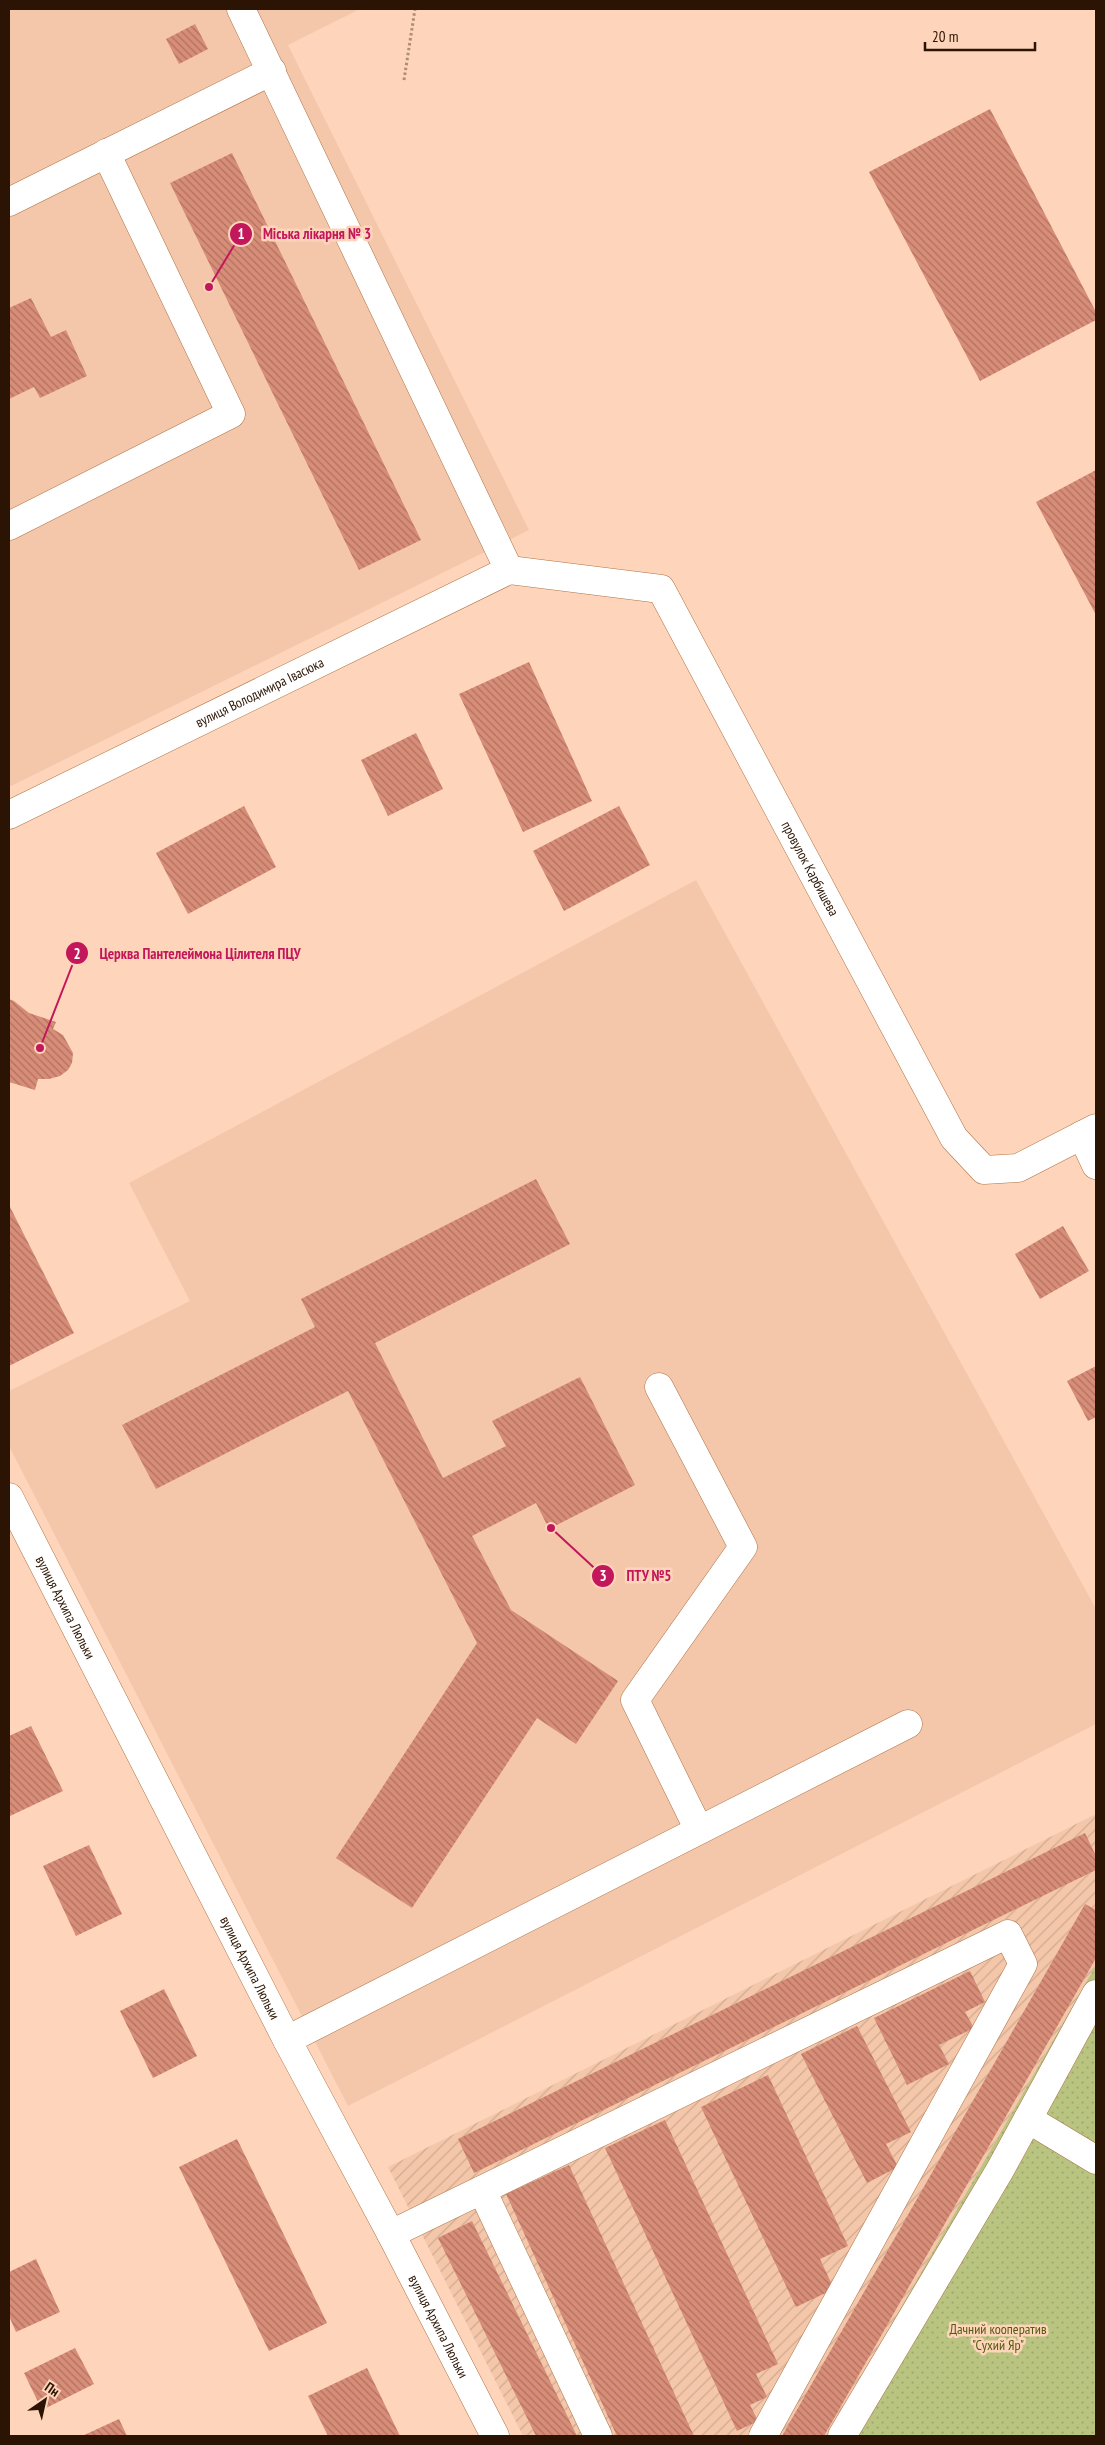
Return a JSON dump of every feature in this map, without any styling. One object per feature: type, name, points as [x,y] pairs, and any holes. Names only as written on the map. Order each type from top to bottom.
[{"type":"street","points":[[242,9],[509,570]]},
{"type":"street","points":[[9,202],[272,71]]},
{"type":"street","points":[[9,526],[231,414],[106,153]]},
{"type":"street","name":"вулиця Володимира Івасюка","points":[[9,814],[509,570]]},
{"type":"street","name":"провулок Карбишева","points":[[509,570],[661,589],[954,1138],[984,1170],[1018,1168],[1089,1132]]},
{"type":"street","points":[[1089,1132],[1096,1165]]},
{"type":"street","points":[[659,1387],[743,1546],[635,1700],[699,1830]]},
{"type":"street","name":"вулиця Архипа Люльки","points":[[9,1497],[287,2040],[391,2234],[495,2436]]},
{"type":"street","points":[[287,2040],[908,1724]]},
{"type":"street","points":[[391,2234],[1008,1934],[1023,1964],[762,2436]]},
{"type":"street","points":[[842,2436],[1000,2170],[1096,1994]]},
{"type":"street","points":[[1028,2118],[1096,2160]]},
{"type":"street","points":[[482,2190],[598,2436]]},
{"type":"path","points":[[404,80],[415,9]]},
{"type":"shaded area","points":[[9,9],[360,9],[288,45],[529,530],[9,787]]},
{"type":"shaded area","points":[[696,880],[1096,1609],[1096,1724],[348,2106],[9,1446],[9,1391],[190,1301],[129,1183]]},
{"type":"shaded area","points":[[1096,1814],[1096,1965],[828,2436],[523,2436],[388,2167]]},
{"type":"green space","name":"Дачний кооператив \"Сухий Яр\"","points":[[1096,1965],[1096,2436],[828,2436]]},
{"type":"building","points":[[195,24],[208,49],[179,64],[166,39]]},
{"type":"building","points":[[990,109],[1096,312],[1096,320],[980,381],[869,172]]},
{"type":"building","points":[[232,153],[421,540],[359,570],[170,183]]},
{"type":"building","points":[[31,298],[51,337],[66,330],[87,376],[40,398],[34,387],[9,399],[9,308]]},
{"type":"building","points":[[1096,470],[1096,615],[1036,502]]},
{"type":"building","points":[[529,662],[592,801],[523,832],[459,694]]},
{"type":"building","points":[[416,733],[443,789],[388,816],[361,760]]},
{"type":"building","points":[[244,806],[276,867],[188,914],[156,853]]},
{"type":"building","points":[[619,806],[650,865],[564,911],[533,851]]},
{"type":"building","points":[[9,999],[29,1013],[56,1022],[53,1029],[63,1035],[73,1053],[72,1063],[68,1070],[60,1076],[38,1079],[35,1090],[9,1082]]},
{"type":"building","points":[[536,1179],[570,1244],[375,1343],[443,1478],[506,1446],[492,1421],[580,1377],[635,1485],[549,1529],[536,1503],[472,1536],[511,1610],[618,1681],[576,1744],[537,1718],[412,1908],[336,1858],[477,1643],[348,1391],[156,1489],[122,1425],[315,1327],[301,1299]]},
{"type":"building","points":[[9,1205],[74,1333],[9,1366]]},
{"type":"building","points":[[1063,1226],[1089,1271],[1040,1299],[1015,1254]]},
{"type":"building","points":[[1096,1366],[1096,1417],[1088,1421],[1067,1381]]},
{"type":"building","points":[[31,1726],[63,1791],[10,1816],[9,1736]]},
{"type":"building","points":[[1085,1833],[1096,1856],[1096,1870],[474,2173],[458,2139]]},
{"type":"building","points":[[89,1845],[122,1914],[76,1936],[43,1866]]},
{"type":"building","points":[[1085,1904],[1096,1910],[1096,1958],[824,2436],[782,2436]]},
{"type":"building","points":[[970,1971],[985,2002],[965,2012],[974,2028],[939,2045],[949,2064],[907,2085],[874,2018]]},
{"type":"building","points":[[164,1989],[197,2056],[153,2078],[120,2011]]},
{"type":"building","points":[[857,2026],[911,2132],[886,2144],[898,2167],[867,2183],[801,2054]]},
{"type":"building","points":[[768,2075],[848,2246],[820,2259],[834,2289],[796,2307],[701,2107]]},
{"type":"building","points":[[665,2120],[778,2364],[756,2374],[767,2397],[750,2405],[758,2421],[737,2431],[605,2148]]},
{"type":"building","points":[[237,2139],[327,2323],[269,2351],[179,2167]]},
{"type":"building","points":[[569,2165],[694,2436],[617,2436],[506,2194]]},
{"type":"building","points":[[472,2221],[577,2436],[536,2436],[438,2238]]},
{"type":"building","points":[[36,2259],[60,2312],[16,2332],[9,2316],[9,2272]]},
{"type":"building","points":[[75,2348],[94,2384],[42,2410],[24,2373]]},
{"type":"building","points":[[367,2368],[400,2436],[328,2436],[308,2396]]},
{"type":"building","points":[[119,2419],[127,2436],[82,2436]]},
{"type":"place","name":"Міська лікарня № 3","points":[[209,287]]},
{"type":"place","name":"Церква Пантелеймона Цілителя ПЦУ","points":[[40,1048]]},
{"type":"place","name":"ПТУ №5","points":[[551,1528]]}]
